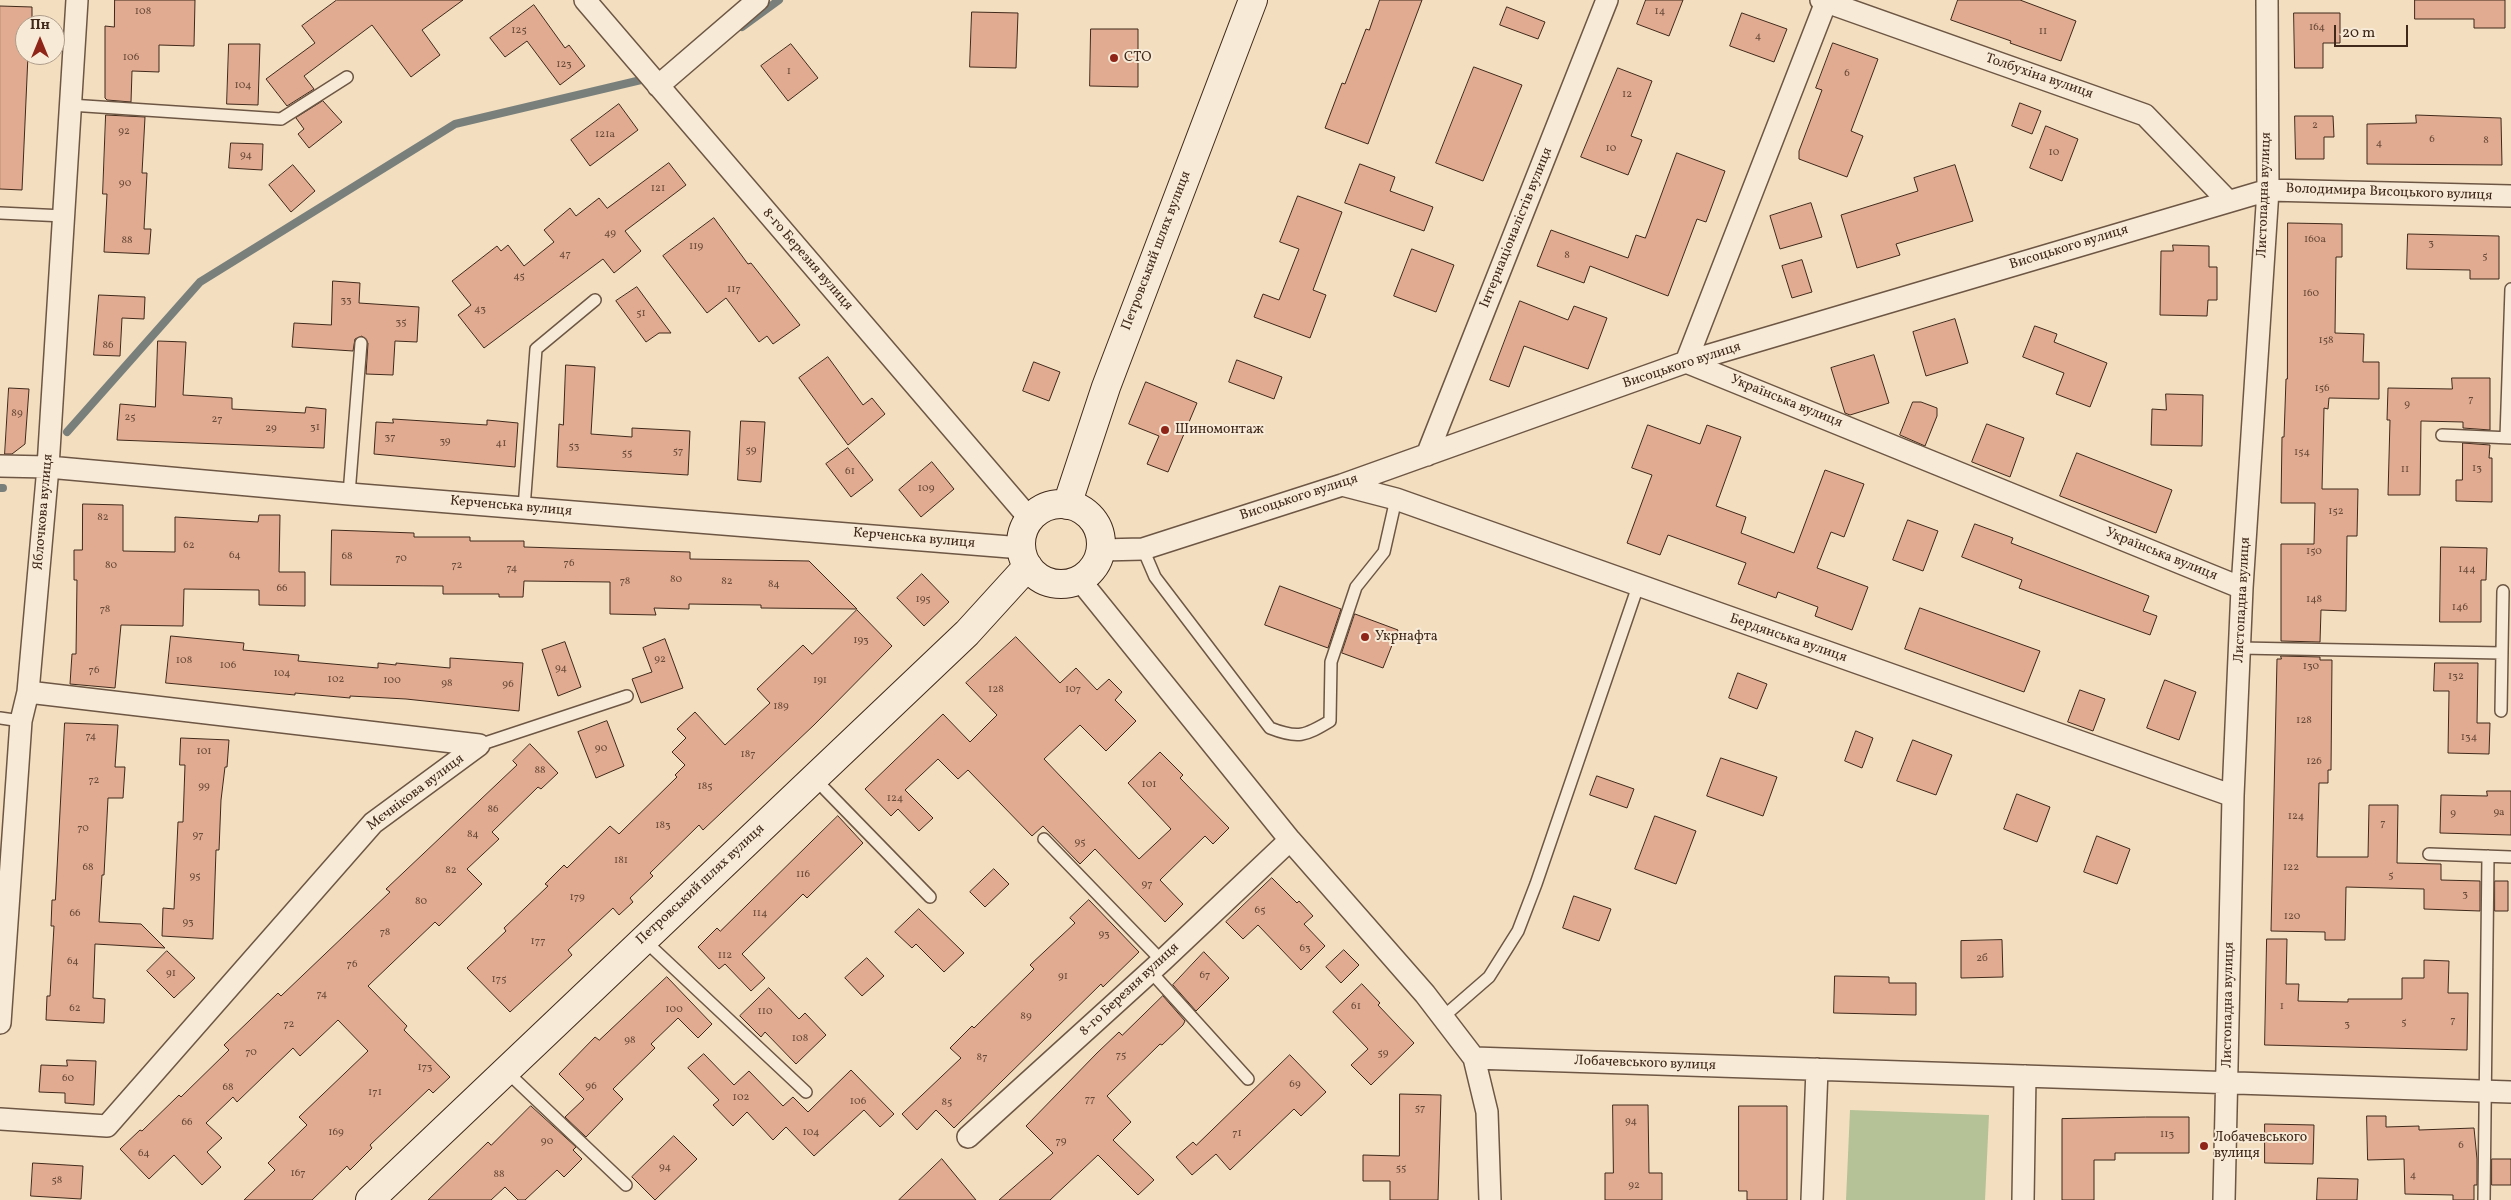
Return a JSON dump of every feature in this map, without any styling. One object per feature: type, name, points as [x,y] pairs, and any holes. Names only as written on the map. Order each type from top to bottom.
[{"type":"street","name":"Яблочкова вулиця","points":[[0,1023],[6,863],[22,720],[28,692],[48,467],[77,0]]},
{"type":"street","name":"8-го Березня вулиця","points":[[585,0],[1030,519]]},
{"type":"street","points":[[658,86],[758,0]]},
{"type":"street","name":"Петровський шлях вулиця","points":[[1067,505],[1106,387],[1253,0]]},
{"type":"street","name":"Інтернаціоналістів вулиця","points":[[1427,455],[1607,0]]},
{"type":"street","name":"Листопадна вулиця","points":[[2224,1200],[2234,796],[2242,588],[2268,190],[2267,0]]},
{"type":"street","points":[[1686,362],[1823,1]]},
{"type":"street","name":"Толбухіна вулиця","points":[[1823,1],[2145,115],[2228,201]]},
{"type":"street","name":"Висоцького вулиця","points":[[1101,550],[1143,549],[1342,485],[1686,362],[2268,190]]},
{"type":"street","name":"Володимира Висоцького вулиця","points":[[2268,190],[2511,196]]},
{"type":"street","name":"Українська вулиця","points":[[1686,362],[2242,588]]},
{"type":"street","name":"Керченська вулиця","points":[[0,466],[48,467],[524,508],[1025,557]]},
{"type":"street","name":"Бердянська вулиця","points":[[1342,485],[1396,499],[2234,796]]},
{"type":"street","points":[[1025,557],[1036,575],[1055,583],[1065,584],[1079,579],[1092,569],[1101,550],[1101,540],[1094,521],[1077,508],[1067,505],[1047,507],[1030,519]]},
{"type":"street","name":"Петровський шлях вулиця","points":[[370,1200],[968,633],[1025,557],[1022,538],[1030,519]]},
{"type":"street","points":[[1079,579],[1290,840],[1443,1017],[1474,1058],[1487,1112],[1490,1200]]},
{"type":"street","name":"Мєчнікова вулиця","points":[[28,692],[478,745]]},
{"type":"street","name":"Мєчнікова вулиця","points":[[0,1119],[107,1126],[373,823],[478,745]]},
{"type":"street","name":"8-го Березня вулиця","points":[[968,1137],[1156,966],[1290,840]]},
{"type":"street","name":"Лобачевського вулиця","points":[[1474,1058],[2511,1092]]},
{"type":"street","points":[[1812,1200],[1817,1069]]},
{"type":"street","points":[[2023,1200],[2025,1076]]},
{"type":"lane","points":[[70,105],[281,119],[347,77]]},
{"type":"lane","points":[[0,213],[64,216]]},
{"type":"lane","points":[[2442,436],[2508,438],[2511,289]]},
{"type":"lane","points":[[524,508],[536,349],[594,300]]},
{"type":"lane","points":[[349,494],[361,343]]},
{"type":"lane","points":[[1143,549],[1155,577],[1270,728],[1288,735],[1307,735],[1330,721],[1331,662],[1356,587],[1384,552],[1396,499]]},
{"type":"lane","points":[[1443,1017],[1489,977],[1518,930],[1539,875],[1638,586]]},
{"type":"lane","points":[[2501,711],[2503,591]]},
{"type":"lane","points":[[2240,648],[2502,653]]},
{"type":"lane","points":[[478,745],[627,696]]},
{"type":"lane","points":[[0,718],[22,720]]},
{"type":"lane","points":[[814,778],[930,897]]},
{"type":"lane","points":[[1044,839],[1156,966],[1248,1079]]},
{"type":"lane","points":[[2429,854],[2511,857]]},
{"type":"lane","points":[[2484,1200],[2488,856]]},
{"type":"lane","points":[[644,940],[806,1092]]},
{"type":"lane","points":[[506,1071],[626,1185]]},
{"type":"green space","points":[[1850,1110],[1989,1115],[1985,1200],[1846,1200]]},
{"type":"building","points":[[115,0],[195,0],[194,46],[159,45],[159,72],[132,71],[131,102],[107,100],[105,98],[105,26],[114,27]]},
{"type":"building","points":[[337,0],[463,0],[422,30],[440,55],[411,77],[372,25],[304,76],[314,89],[287,106],[266,79],[315,43],[302,26]]},
{"type":"building","points":[[1380,0],[1422,0],[1368,144],[1325,128],[1342,83],[1345,84],[1366,29],[1369,30]]},
{"type":"building","points":[[1646,0],[1683,0],[1669,36],[1637,24]]},
{"type":"building","points":[[1958,0],[2020,0],[2076,21],[2061,61],[1951,20]]},
{"type":"building","points":[[2415,0],[2505,0],[2505,28],[2474,28],[2474,19],[2415,19]]},
{"type":"building","points":[[534,5],[565,48],[569,45],[585,66],[560,85],[527,41],[505,57],[490,38]]},
{"type":"building","points":[[0,6],[32,7],[32,15],[15,15],[15,65],[28,65],[22,190],[0,189]]},
{"type":"building","points":[[1507,7],[1545,22],[1538,39],[1500,25]]},
{"type":"building","points":[[972,12],[1018,13],[1016,68],[970,67]]},
{"type":"building","points":[[1742,13],[1787,29],[1774,62],[1730,46]]},
{"type":"building","points":[[2294,13],[2340,13],[2340,43],[2323,43],[2323,68],[2295,68]]},
{"type":"building","name":"СТО","points":[[1091,29],[1138,29],[1138,87],[1090,86]]},
{"type":"building","points":[[1833,43],[1878,59],[1851,131],[1863,136],[1847,177],[1799,159],[1799,151],[1822,90],[1816,88]]},
{"type":"building","points":[[229,44],[260,44],[258,105],[227,104]]},
{"type":"building","points":[[791,44],[818,78],[788,101],[761,66]]},
{"type":"building","points":[[1474,67],[1522,85],[1483,181],[1436,163]]},
{"type":"building","points":[[1618,68],[1652,81],[1631,136],[1642,140],[1628,175],[1581,157]]},
{"type":"building","points":[[323,101],[342,122],[309,148],[298,134],[304,129],[296,118]]},
{"type":"building","points":[[2020,103],[2041,111],[2032,134],[2012,126]]},
{"type":"building","points":[[619,104],[638,130],[590,166],[571,140]]},
{"type":"building","points":[[106,115],[145,117],[142,173],[147,173],[144,229],[151,229],[149,254],[104,252],[107,194],[103,194]]},
{"type":"building","points":[[2416,115],[2501,118],[2502,165],[2367,164],[2367,124],[2416,123]]},
{"type":"building","points":[[2295,116],[2333,116],[2334,137],[2324,137],[2324,159],[2296,159]]},
{"type":"building","points":[[2046,126],[2078,139],[2062,181],[2030,168]]},
{"type":"building","points":[[231,143],[263,144],[262,170],[229,168]]},
{"type":"building","points":[[1677,153],[1725,171],[1706,222],[1697,219],[1668,296],[1590,266],[1584,283],[1537,266],[1551,230],[1628,258],[1636,235],[1645,238]]},
{"type":"building","points":[[669,163],[686,185],[625,231],[641,251],[614,273],[603,259],[484,348],[458,315],[471,305],[452,281],[497,246],[501,251],[508,245],[524,266],[554,242],[544,230],[570,208],[576,216],[599,198],[607,208]]},
{"type":"building","points":[[1360,164],[1395,177],[1390,191],[1433,207],[1424,231],[1345,203]]},
{"type":"building","points":[[293,165],[315,191],[291,212],[269,185]]},
{"type":"building","points":[[1955,165],[1973,221],[1896,244],[1900,255],[1857,268],[1841,215],[1918,191],[1914,178]]},
{"type":"building","points":[[1298,196],[1342,212],[1313,290],[1326,295],[1310,338],[1254,317],[1263,294],[1279,300],[1299,249],[1280,242]]},
{"type":"building","points":[[1811,203],[1822,237],[1780,249],[1770,216]]},
{"type":"building","points":[[714,218],[748,264],[751,263],[800,325],[773,344],[767,336],[759,342],[726,298],[707,313],[663,256]]},
{"type":"building","points":[[2288,223],[2342,224],[2342,257],[2336,257],[2335,333],[2364,334],[2363,362],[2379,362],[2379,399],[2329,398],[2328,409],[2324,408],[2322,489],[2358,489],[2357,536],[2347,536],[2346,611],[2321,610],[2320,642],[2281,641],[2281,544],[2314,544],[2315,503],[2281,503],[2282,437],[2284,437],[2287,379]]},
{"type":"building","points":[[2408,234],[2499,236],[2499,279],[2470,279],[2470,270],[2407,269]]},
{"type":"building","points":[[2173,245],[2209,246],[2209,267],[2217,267],[2217,300],[2208,300],[2207,316],[2160,315],[2161,251],[2173,251]]},
{"type":"building","points":[[1412,249],[1454,265],[1436,312],[1394,296]]},
{"type":"building","points":[[1802,260],[1812,292],[1792,298],[1782,266]]},
{"type":"building","points":[[333,281],[360,283],[359,303],[419,307],[417,342],[395,341],[393,375],[366,374],[368,343],[362,336],[355,339],[353,351],[292,347],[294,323],[331,325]]},
{"type":"building","points":[[637,287],[671,333],[659,333],[646,342],[616,301]]},
{"type":"building","points":[[99,295],[145,297],[144,319],[122,318],[120,356],[94,355]]},
{"type":"building","points":[[1520,301],[1568,320],[1574,306],[1607,318],[1588,369],[1524,346],[1509,387],[1490,380]]},
{"type":"building","points":[[1955,319],[1968,363],[1926,376],[1913,332]]},
{"type":"building","points":[[2035,326],[2057,334],[2054,342],[2107,363],[2090,407],[2056,394],[2064,373],[2023,357]]},
{"type":"building","points":[[158,341],[186,342],[183,395],[232,398],[232,409],[305,413],[306,407],[326,409],[324,448],[117,440],[120,404],[155,407]]},
{"type":"building","points":[[1874,355],[1889,403],[1850,415],[1845,413],[1831,368]]},
{"type":"building","points":[[828,357],[863,405],[872,398],[885,414],[848,445],[799,378]]},
{"type":"building","points":[[1237,360],[1282,377],[1274,399],[1229,382]]},
{"type":"building","points":[[1034,362],[1060,372],[1049,401],[1023,391]]},
{"type":"building","points":[[566,365],[595,367],[591,434],[632,437],[632,428],[690,431],[688,475],[557,467],[559,424],[563,425]]},
{"type":"building","points":[[2452,378],[2490,378],[2490,430],[2463,428],[2463,422],[2421,421],[2420,495],[2388,495],[2390,420],[2387,420],[2388,388],[2452,389]]},
{"type":"building","name":"Шиномонтаж","points":[[1146,382],[1197,403],[1168,472],[1147,464],[1159,436],[1129,424]]},
{"type":"building","points":[[9,388],[29,389],[25,444],[12,454],[5,454]]},
{"type":"building","points":[[2166,394],[2203,395],[2202,446],[2151,445],[2152,409],[2166,410]]},
{"type":"building","points":[[1913,402],[1921,402],[1937,408],[1937,416],[1925,446],[1900,435]]},
{"type":"building","points":[[393,419],[487,425],[487,420],[518,423],[515,467],[374,454],[376,422],[393,423]]},
{"type":"building","points":[[741,421],[765,422],[761,482],[738,480]]},
{"type":"building","points":[[1987,424],[2024,438],[2010,477],[1972,462]]},
{"type":"building","points":[[1648,425],[1700,444],[1707,425],[1741,437],[1716,506],[1746,517],[1741,533],[1794,553],[1825,470],[1864,484],[1844,537],[1831,532],[1817,568],[1868,587],[1852,630],[1815,616],[1818,607],[1778,592],[1776,598],[1738,584],[1746,563],[1668,535],[1660,555],[1627,543],[1652,475],[1632,468]]},
{"type":"building","points":[[2463,443],[2490,445],[2489,458],[2492,458],[2492,502],[2456,501],[2456,480],[2462,480]]},
{"type":"building","points":[[848,448],[873,480],[851,497],[826,464]]},
{"type":"building","points":[[2077,453],[2172,490],[2156,533],[2060,496]]},
{"type":"building","points":[[932,462],[954,489],[921,517],[899,490]]},
{"type":"building","points":[[83,504],[123,505],[123,551],[175,552],[175,517],[258,522],[259,515],[280,515],[279,572],[305,572],[305,606],[259,605],[259,590],[184,589],[183,626],[121,625],[115,688],[70,684],[72,654],[76,654],[77,580],[74,580],[74,550],[82,550]]},
{"type":"building","points":[[1908,520],[1938,531],[1923,571],[1893,560]]},
{"type":"building","points":[[1975,524],[2013,538],[2011,543],[2149,596],[2143,611],[2157,616],[2150,635],[2019,588],[2022,580],[1962,557]]},
{"type":"building","points":[[332,530],[414,533],[414,537],[470,537],[470,541],[524,541],[524,547],[690,552],[690,559],[809,561],[857,609],[761,608],[761,605],[689,604],[689,609],[654,608],[656,615],[610,614],[610,582],[524,581],[523,597],[499,597],[499,594],[443,594],[443,586],[331,585]]},
{"type":"building","points":[[2441,547],[2487,548],[2486,580],[2481,580],[2481,622],[2440,622]]},
{"type":"building","points":[[922,574],[949,602],[924,626],[897,598]]},
{"type":"building","points":[[1280,586],[1341,609],[1328,648],[1265,625]]},
{"type":"building","points":[[1920,608],[2040,651],[2024,692],[1905,649]]},
{"type":"building","points":[[857,610],[892,646],[814,725],[703,830],[699,825],[650,873],[653,876],[630,898],[633,902],[619,915],[613,908],[568,950],[572,955],[510,1012],[467,968],[506,931],[504,928],[548,886],[545,884],[564,865],[567,868],[610,826],[619,834],[677,777],[675,775],[685,765],[672,752],[686,738],[677,729],[695,712],[725,745],[770,703],[757,689],[803,645],[812,654]]},
{"type":"building","points":[[1355,614],[1398,630],[1383,668],[1342,653]]},
{"type":"building","points":[[171,636],[244,643],[243,650],[299,655],[298,661],[378,668],[378,663],[396,665],[396,663],[450,668],[450,658],[523,663],[519,711],[406,699],[350,696],[350,698],[295,693],[295,695],[166,683]]},
{"type":"building","points":[[1016,637],[1060,683],[1076,668],[1097,690],[1109,679],[1122,692],[1115,700],[1136,721],[1106,751],[1080,725],[1044,759],[1139,859],[1171,829],[1128,783],[1160,752],[1183,775],[1180,778],[1229,828],[1213,844],[1205,836],[1160,880],[1183,904],[1165,922],[1095,849],[1080,864],[1043,826],[1032,836],[968,770],[958,779],[938,759],[905,790],[933,818],[919,831],[898,809],[891,816],[865,789],[943,714],[970,742],[997,715],[966,683]]},
{"type":"building","points":[[665,639],[683,688],[641,703],[632,679],[652,672],[643,648]]},
{"type":"building","points":[[565,642],[581,687],[558,696],[542,650]]},
{"type":"building","points":[[2281,656],[2320,657],[2320,660],[2332,660],[2331,770],[2328,770],[2328,783],[2319,783],[2317,857],[2368,857],[2369,805],[2398,805],[2397,863],[2441,864],[2441,880],[2480,881],[2480,911],[2424,909],[2424,889],[2346,887],[2345,940],[2325,940],[2325,932],[2271,931],[2277,659],[2281,659]]},
{"type":"building","points":[[2435,663],[2478,663],[2477,723],[2490,723],[2489,754],[2448,753],[2449,691],[2434,691]]},
{"type":"building","points":[[1738,673],[1767,684],[1757,709],[1729,698]]},
{"type":"building","points":[[2165,680],[2196,692],[2179,740],[2147,728]]},
{"type":"building","points":[[2080,690],[2105,699],[2093,731],[2068,722]]},
{"type":"building","points":[[607,721],[624,766],[596,778],[578,732]]},
{"type":"building","points":[[65,723],[118,725],[115,767],[125,767],[123,798],[108,798],[104,875],[102,875],[99,922],[141,924],[165,948],[95,944],[93,998],[105,999],[104,1023],[46,1020],[47,996],[50,996],[54,926],[51,926],[52,900],[55,900]]},
{"type":"building","points":[[1856,731],[1873,738],[1862,768],[1845,761]]},
{"type":"building","points":[[181,738],[229,740],[227,767],[225,767],[221,800],[219,850],[216,850],[213,939],[162,936],[163,908],[174,909],[178,822],[183,822],[185,765],[180,765]]},
{"type":"building","points":[[1913,740],[1952,755],[1936,795],[1897,781]]},
{"type":"building","points":[[530,744],[558,773],[541,789],[538,787],[492,832],[499,839],[467,869],[482,884],[439,926],[435,922],[368,986],[407,1026],[404,1030],[450,1077],[433,1093],[429,1089],[370,1145],[372,1148],[350,1170],[347,1166],[312,1200],[244,1200],[275,1170],[268,1163],[307,1125],[299,1117],[368,1051],[338,1020],[300,1056],[293,1048],[237,1102],[233,1097],[206,1123],[222,1138],[207,1152],[221,1167],[202,1185],[174,1155],[149,1179],[120,1149],[140,1130],[142,1131],[179,1095],[181,1097],[229,1050],[224,1045],[278,993],[281,996],[390,892],[386,889],[517,765],[513,761]]},
{"type":"building","points":[[1721,758],[1777,777],[1763,816],[1707,796]]},
{"type":"building","points":[[1597,776],[1634,789],[1627,808],[1590,795]]},
{"type":"building","points":[[2487,791],[2511,791],[2511,835],[2440,833],[2441,795],[2487,796]]},
{"type":"building","points":[[2017,794],[2050,807],[2037,842],[2004,829]]},
{"type":"building","points":[[838,816],[863,843],[807,898],[803,894],[742,954],[765,978],[751,991],[725,964],[719,969],[698,947],[717,928],[720,931]]},
{"type":"building","points":[[1655,816],[1696,831],[1676,884],[1635,869]]},
{"type":"building","points":[[2097,836],[2130,849],[2117,884],[2084,872]]},
{"type":"building","points":[[994,869],[1009,884],[985,907],[970,892]]},
{"type":"building","points":[[1272,878],[1313,916],[1304,924],[1325,946],[1301,970],[1258,925],[1243,939],[1226,922]]},
{"type":"building","points":[[2495,881],[2508,881],[2508,911],[2495,911]]},
{"type":"building","points":[[1574,896],[1611,909],[1599,941],[1563,928]]},
{"type":"building","points":[[1089,900],[1139,952],[1103,987],[1101,984],[954,1128],[936,1110],[917,1130],[902,1114],[961,1058],[950,1048],[972,1026],[974,1028],[1034,969],[1030,965],[1075,923],[1070,918]]},
{"type":"building","points":[[919,909],[964,953],[944,972],[916,944],[912,948],[895,932]]},
{"type":"building","points":[[2267,939],[2287,939],[2286,984],[2299,984],[2298,1001],[2348,1002],[2348,999],[2402,999],[2402,978],[2424,978],[2424,960],[2449,961],[2448,993],[2468,993],[2467,1050],[2265,1045]]},
{"type":"building","points":[[2002,940],[2003,977],[1961,978],[1961,941]]},
{"type":"building","points":[[1344,950],[1359,965],[1341,983],[1326,967]]},
{"type":"building","points":[[167,951],[195,978],[174,998],[147,971]]},
{"type":"building","points":[[1204,952],[1229,978],[1196,1011],[1173,985]]},
{"type":"building","points":[[867,958],[884,976],[862,996],[845,978]]},
{"type":"building","points":[[1835,976],[1889,977],[1889,983],[1916,983],[1916,1015],[1834,1013]]},
{"type":"building","points":[[667,977],[712,1024],[698,1038],[678,1018],[651,1044],[655,1048],[613,1089],[623,1099],[586,1137],[565,1117],[584,1099],[559,1074],[595,1037],[599,1040]]},
{"type":"building","points":[[1362,984],[1380,1003],[1378,1005],[1414,1043],[1371,1085],[1351,1065],[1368,1049],[1333,1012]]},
{"type":"building","points":[[769,988],[799,1019],[805,1013],[826,1035],[796,1064],[765,1032],[761,1037],[740,1016]]},
{"type":"building","points":[[1163,996],[1185,1021],[1183,1025],[1162,1045],[1160,1044],[1107,1096],[1131,1122],[1113,1140],[1154,1180],[1138,1195],[1098,1155],[1050,1200],[999,1200],[1053,1153],[1026,1126],[1119,1032],[1122,1035]]},
{"type":"building","points":[[704,1054],[734,1085],[749,1071],[783,1106],[793,1097],[808,1112],[851,1070],[894,1114],[880,1127],[864,1110],[814,1156],[786,1127],[773,1140],[747,1112],[733,1126],[713,1105],[719,1100],[688,1068]]},
{"type":"building","points":[[1290,1055],[1326,1092],[1301,1116],[1294,1109],[1230,1170],[1216,1154],[1192,1175],[1176,1157],[1193,1142],[1196,1145]]},
{"type":"building","points":[[67,1060],[96,1061],[94,1105],[65,1103],[65,1093],[39,1092],[41,1065],[67,1066]]},
{"type":"building","points":[[1400,1094],[1441,1095],[1438,1200],[1390,1200],[1390,1181],[1363,1181],[1363,1155],[1399,1156]]},
{"type":"building","points":[[1613,1105],[1648,1105],[1649,1173],[1662,1173],[1662,1200],[1605,1200],[1605,1173],[1613,1173]]},
{"type":"building","points":[[531,1106],[576,1147],[573,1150],[582,1159],[564,1177],[557,1170],[525,1200],[518,1200],[505,1187],[491,1200],[428,1200],[488,1142],[491,1145]]},
{"type":"building","points":[[1739,1106],[1787,1106],[1787,1200],[1747,1200],[1747,1191],[1739,1191]]},
{"type":"building","points":[[2367,1116],[2386,1116],[2386,1127],[2419,1126],[2419,1130],[2474,1128],[2477,1185],[2474,1185],[2474,1200],[2453,1200],[2453,1195],[2405,1194],[2404,1159],[2368,1160]]},
{"type":"building","points":[[2189,1117],[2189,1153],[2115,1153],[2115,1160],[2094,1160],[2094,1200],[2062,1200],[2062,1119]]},
{"type":"building","points":[[2265,1124],[2314,1125],[2313,1164],[2265,1163]]},
{"type":"building","points":[[674,1136],[697,1159],[655,1200],[632,1177]]},
{"type":"building","points":[[942,1159],[976,1200],[899,1200]]},
{"type":"building","points":[[2492,1159],[2511,1159],[2511,1185],[2492,1185]]},
{"type":"building","points":[[33,1163],[83,1166],[81,1199],[31,1196]]},
{"type":"building","points":[[2318,1178],[2358,1179],[2357,1200],[2317,1200]]},
{"type":"waterway","points":[[742,27],[779,0]]},
{"type":"waterway","points":[[67,432],[200,282],[455,124],[641,80]]},
{"type":"place","name":"СТО","points":[[1114,58]]},
{"type":"place","name":"Шиномонтаж","points":[[1165,430]]},
{"type":"place","name":"Укрнафта","points":[[1365,637]]},
{"type":"place","name":"Лобачевського вулиця","points":[[2204,1146]]}]
